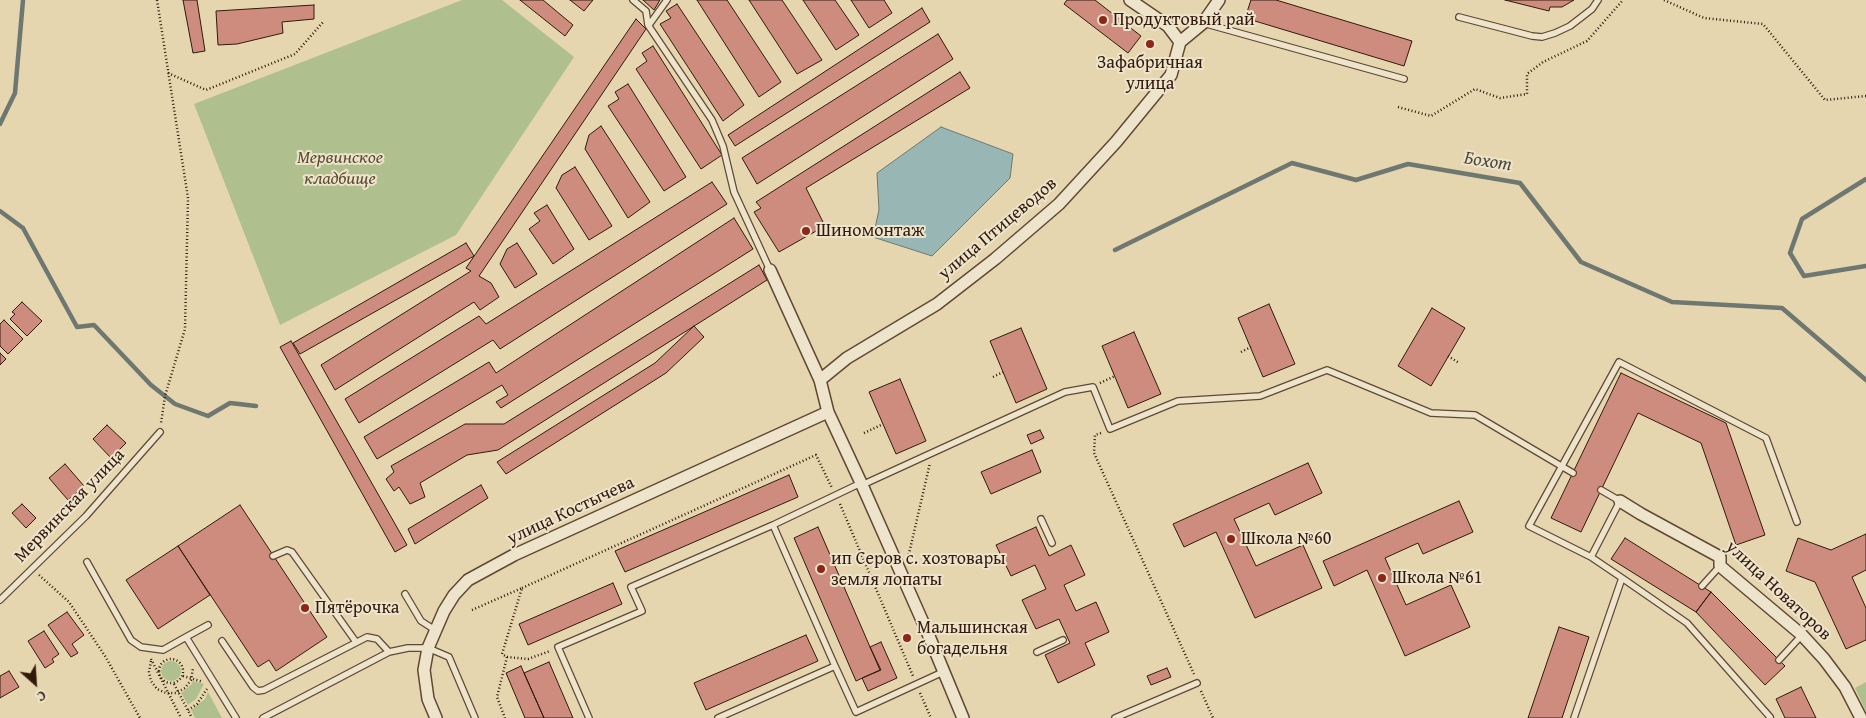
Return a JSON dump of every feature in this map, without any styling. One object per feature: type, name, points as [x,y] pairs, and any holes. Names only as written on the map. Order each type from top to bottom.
[{"type":"street","points":[[1130,0],[1168,26],[1180,42],[1203,23],[1219,0]]},
{"type":"street","name":"улица Птицеводов","points":[[820,380],[847,358],[936,304],[995,259],[1059,204],[1116,142],[1171,75],[1180,42]]},
{"type":"street","points":[[770,270],[820,380],[828,412],[904,579],[962,718]]},
{"type":"street","name":"улица Костычева","points":[[436,718],[428,699],[424,670],[428,648],[444,611],[454,595],[468,580],[514,555],[828,412]]},
{"type":"street","name":"улица Новаторов","points":[[1620,501],[1720,557],[1720,566],[1802,635],[1845,687],[1861,718]]},
{"type":"lane","points":[[633,0],[646,11],[649,25],[712,120],[723,146],[734,192],[770,270]]},
{"type":"lane","points":[[649,25],[667,0]]},
{"type":"lane","points":[[1460,18],[1542,37],[1570,26],[1592,9],[1598,0]]},
{"type":"lane","points":[[1203,23],[1404,79]]},
{"type":"lane","points":[[1770,718],[1687,623],[1591,557],[1529,526],[1619,362],[1766,438],[1797,522]]},
{"type":"lane","points":[[588,718],[558,647],[642,611],[631,587],[773,525],[1065,392],[1092,387],[1110,429],[1178,401],[1260,396],[1327,370],[1431,413],[1475,414],[1573,473]]},
{"type":"lane","name":"Мервинская улица","points":[[0,600],[86,516],[160,432]]},
{"type":"lane","points":[[1591,557],[1620,501],[1601,490]]},
{"type":"lane","points":[[1041,519],[1052,543]]},
{"type":"lane","points":[[773,525],[856,712],[943,672]]},
{"type":"lane","points":[[274,556],[287,550],[292,552],[356,642]]},
{"type":"lane","points":[[87,562],[131,640],[136,644],[163,650],[208,625]]},
{"type":"lane","points":[[1702,586],[1720,566]]},
{"type":"lane","points":[[1574,718],[1622,578]]},
{"type":"lane","points":[[405,594],[421,621],[436,630]]},
{"type":"lane","points":[[1779,660],[1802,635]]},
{"type":"lane","points":[[186,637],[236,718]]},
{"type":"lane","points":[[222,641],[253,687],[258,691],[264,690],[366,637],[377,639],[389,652]]},
{"type":"lane","points":[[1037,652],[1064,640]]},
{"type":"lane","points":[[263,718],[389,652],[399,648],[428,648],[449,656],[475,718]]},
{"type":"lane","points":[[718,718],[835,666]]},
{"type":"lane","points":[[1115,718],[1197,683]]},
{"type":"path","points":[[157,0],[188,198],[185,329],[165,396],[160,432]]},
{"type":"path","points":[[1398,107],[1431,116],[1475,88],[1500,98],[1527,94],[1527,74],[1543,62],[1587,41],[1623,0]]},
{"type":"path","points":[[1664,0],[1704,18],[1763,24],[1825,100],[1866,96]]},
{"type":"path","points":[[168,73],[206,90],[295,54],[324,20]]},
{"type":"path","points":[[1241,352],[1251,348]]},
{"type":"path","points":[[1448,356],[1459,363]]},
{"type":"path","points":[[993,377],[1003,372]]},
{"type":"path","points":[[1092,387],[1115,376]]},
{"type":"path","points":[[864,432],[883,424]]},
{"type":"path","points":[[1110,429],[1095,435],[1094,453],[1213,718]]},
{"type":"path","points":[[904,579],[932,452]]},
{"type":"path","points":[[472,610],[816,455],[836,495],[931,718]]},
{"type":"path","points":[[32,569],[69,602],[105,656],[140,718]]},
{"type":"path","points":[[522,588],[502,654],[507,657],[528,659],[558,647]]},
{"type":"path","points":[[144,647],[181,718]]},
{"type":"path","points":[[505,718],[497,697],[507,657]]},
{"type":"path","points":[[168,659],[179,661],[183,666],[183,676],[174,684],[168,684],[160,677],[158,671],[163,661],[168,659]]},
{"type":"path","points":[[151,661],[148,672],[151,681],[157,689],[168,693],[178,692],[185,688],[192,678],[194,671],[192,666]]},
{"type":"path","points":[[183,666],[187,664]]},
{"type":"path","points":[[183,676],[205,682]]},
{"type":"path","points":[[174,684],[192,718]]},
{"type":"path","points":[[188,710],[197,704],[208,688]]},
{"type":"green space","name":"Мервинское кладбище","points":[[462,0],[502,0],[574,57],[456,235],[280,325],[194,104]]},
{"type":"green space","points":[[167,661],[175,661],[181,667],[181,675],[175,681],[167,681],[161,675],[161,667]]},
{"type":"green space","points":[[193,681],[204,684],[196,699],[188,705],[181,693]]},
{"type":"green space","points":[[1866,682],[1866,712],[1855,688]]},
{"type":"green space","points":[[208,692],[222,718],[195,718],[191,710],[205,699]]},
{"type":"water","points":[[941,127],[1013,154],[1010,178],[932,256],[873,237],[879,210],[877,173]]},
{"type":"building","points":[[183,0],[197,0],[205,51],[193,53]]},
{"type":"building","points":[[520,0],[543,0],[573,25],[565,36]]},
{"type":"building","points":[[570,0],[593,0],[584,11]]},
{"type":"building","points":[[643,0],[660,0],[654,10]]},
{"type":"building","points":[[697,0],[727,0],[781,82],[759,97]]},
{"type":"building","points":[[749,0],[782,0],[822,60],[797,74]]},
{"type":"building","points":[[803,0],[835,0],[859,35],[836,50]]},
{"type":"building","points":[[851,0],[884,0],[892,13],[869,28]]},
{"type":"building","name":"Продуктовый рай","points":[[1067,0],[1095,0],[1141,36],[1128,53],[1064,4]]},
{"type":"building","points":[[1251,0],[1276,0],[1412,41],[1404,66],[1245,18]]},
{"type":"building","points":[[1505,0],[1574,0],[1562,7],[1550,7],[1549,11]]},
{"type":"building","points":[[677,4],[744,105],[723,121],[660,24],[671,18],[666,11]]},
{"type":"building","points":[[314,5],[314,19],[282,22],[283,33],[237,44],[218,45],[216,11]]},
{"type":"building","points":[[922,8],[930,22],[735,146],[728,135]]},
{"type":"building","points":[[636,19],[646,29],[479,276],[491,283],[499,297],[480,310],[474,302],[335,390],[321,365],[471,271],[466,268]]},
{"type":"building","points":[[938,34],[953,59],[757,184],[742,158]]},
{"type":"building","points":[[653,46],[722,155],[701,169],[636,69],[647,61],[642,53]]},
{"type":"building","points":[[960,72],[970,88],[806,188],[825,226],[779,252],[754,212],[761,208],[756,202]]},
{"type":"building","points":[[628,84],[686,177],[664,191],[608,106],[619,99],[615,92]]},
{"type":"building","points":[[601,126],[650,202],[628,218],[585,149],[589,135]]},
{"type":"building","points":[[575,167],[612,226],[589,240],[556,188],[562,175]]},
{"type":"building","points":[[712,182],[727,204],[500,349],[493,340],[359,423],[345,399],[479,316],[486,324]]},
{"type":"building","points":[[547,205],[574,249],[553,264],[529,229],[540,221],[534,213]]},
{"type":"building","points":[[734,218],[753,249],[501,408],[496,402],[508,395],[502,385],[377,459],[364,437],[489,362],[496,373]]},
{"type":"building","points":[[466,243],[474,256],[300,354],[293,343]]},
{"type":"building","points":[[517,243],[537,274],[515,288],[500,264],[507,249]]},
{"type":"building","points":[[759,265],[767,280],[498,450],[467,455],[420,483],[425,497],[410,504],[399,487],[394,491],[386,479],[394,472],[391,466],[465,424],[504,424]]},
{"type":"building","points":[[22,302],[42,321],[27,336],[10,319],[15,314],[12,312]]},
{"type":"building","points":[[1269,304],[1295,364],[1263,377],[1238,318]]},
{"type":"building","points":[[1432,308],[1465,328],[1431,386],[1398,366]]},
{"type":"building","points":[[4,320],[23,339],[8,354],[0,346],[0,324]]},
{"type":"building","points":[[694,326],[704,337],[666,373],[506,474],[497,462],[655,363]]},
{"type":"building","points":[[1021,328],[1047,389],[1016,403],[990,341]]},
{"type":"building","points":[[1134,332],[1161,394],[1128,408],[1102,346]]},
{"type":"building","points":[[291,341],[407,545],[395,552],[280,347]]},
{"type":"building","points":[[0,353],[6,359],[0,365]]},
{"type":"building","points":[[1621,373],[1726,423],[1765,535],[1736,545],[1701,443],[1638,413],[1581,532],[1551,518]]},
{"type":"building","points":[[900,379],[926,441],[896,454],[869,392]]},
{"type":"building","points":[[107,425],[126,443],[111,458],[93,439]]},
{"type":"building","points":[[1040,430],[1044,438],[1031,444],[1027,435]]},
{"type":"building","points":[[1032,450],[1041,472],[991,494],[981,472]]},
{"type":"building","name":"Школа №60","points":[[1308,463],[1322,493],[1275,515],[1269,503],[1234,519],[1256,566],[1303,545],[1322,588],[1255,618],[1216,532],[1184,547],[1173,524]]},
{"type":"building","points":[[65,464],[84,486],[68,500],[49,478]]},
{"type":"building","points":[[789,475],[798,497],[625,572],[615,551]]},
{"type":"building","points":[[481,485],[488,498],[415,544],[408,529]]},
{"type":"building","name":"Школа №61","points":[[1459,501],[1473,532],[1423,554],[1418,543],[1385,558],[1406,605],[1451,585],[1470,627],[1405,656],[1367,570],[1334,586],[1323,561]]},
{"type":"building","points":[[22,504],[36,518],[26,528],[12,513]]},
{"type":"building","points":[[240,505],[327,637],[276,671],[269,660],[258,667],[178,546]]},
{"type":"building","points":[[818,527],[880,670],[856,681],[794,538]]},
{"type":"building","points":[[1036,527],[1049,556],[1071,545],[1085,575],[1064,585],[1076,611],[1096,602],[1109,632],[1085,643],[1095,665],[1058,683],[1045,655],[1070,643],[1059,619],[1036,629],[1022,600],[1046,589],[1035,565],[1011,576],[996,545]]},
{"type":"building","points":[[1866,534],[1866,570],[1852,577],[1866,608],[1866,640],[1846,649],[1815,582],[1786,571],[1798,538],[1831,550]]},
{"type":"building","points":[[1625,538],[1711,592],[1696,612],[1611,559]]},
{"type":"building","points":[[178,546],[210,595],[158,629],[126,580]]},
{"type":"building","points":[[613,583],[622,604],[528,645],[519,624]]},
{"type":"building","points":[[1711,592],[1785,666],[1765,685],[1696,612]]},
{"type":"building","points":[[67,612],[84,635],[72,644],[78,653],[71,657],[48,625]]},
{"type":"building","points":[[1559,627],[1589,637],[1562,718],[1528,718]]},
{"type":"building","points":[[44,631],[59,654],[52,659],[54,662],[45,668],[28,641]]},
{"type":"building","points":[[806,635],[818,661],[706,710],[694,683]]},
{"type":"building","points":[[881,642],[897,678],[868,691],[862,678],[881,670],[870,647]]},
{"type":"building","points":[[549,662],[573,718],[544,718],[524,673]]},
{"type":"building","points":[[521,666],[544,718],[525,718],[506,673]]},
{"type":"building","points":[[1167,668],[1171,677],[1151,685],[1147,676]]},
{"type":"building","points":[[9,671],[19,687],[0,698],[0,676]]},
{"type":"building","points":[[1801,687],[1816,718],[1785,718],[1776,699]]},
{"type":"waterway","points":[[0,124],[15,93],[23,0]]},
{"type":"waterway","name":"Бохот","points":[[1115,250],[1292,163],[1356,180],[1408,164],[1520,183],[1581,262],[1672,302],[1782,308],[1866,380]]},
{"type":"waterway","name":"Бохот","points":[[1866,179],[1802,219],[1790,253],[1804,276],[1866,266]]},
{"type":"waterway","points":[[0,211],[23,228],[77,327],[94,325],[151,385],[175,404],[208,416],[230,403],[256,406]]},
{"type":"place","name":"Продуктовый рай","points":[[1103,20]]},
{"type":"place","name":"Зафабричная улица","points":[[1150,44]]},
{"type":"place","name":"Шиномонтаж","points":[[806,231]]},
{"type":"place","name":"Школа №60","points":[[1231,539]]},
{"type":"place","name":"ип Серов с. хозтовары земля лопаты","points":[[821,569]]},
{"type":"place","name":"Школа №61","points":[[1382,578]]},
{"type":"place","name":"Пятёрочка","points":[[305,608]]},
{"type":"place","name":"Мальшинская богадельня","points":[[907,638]]}]
